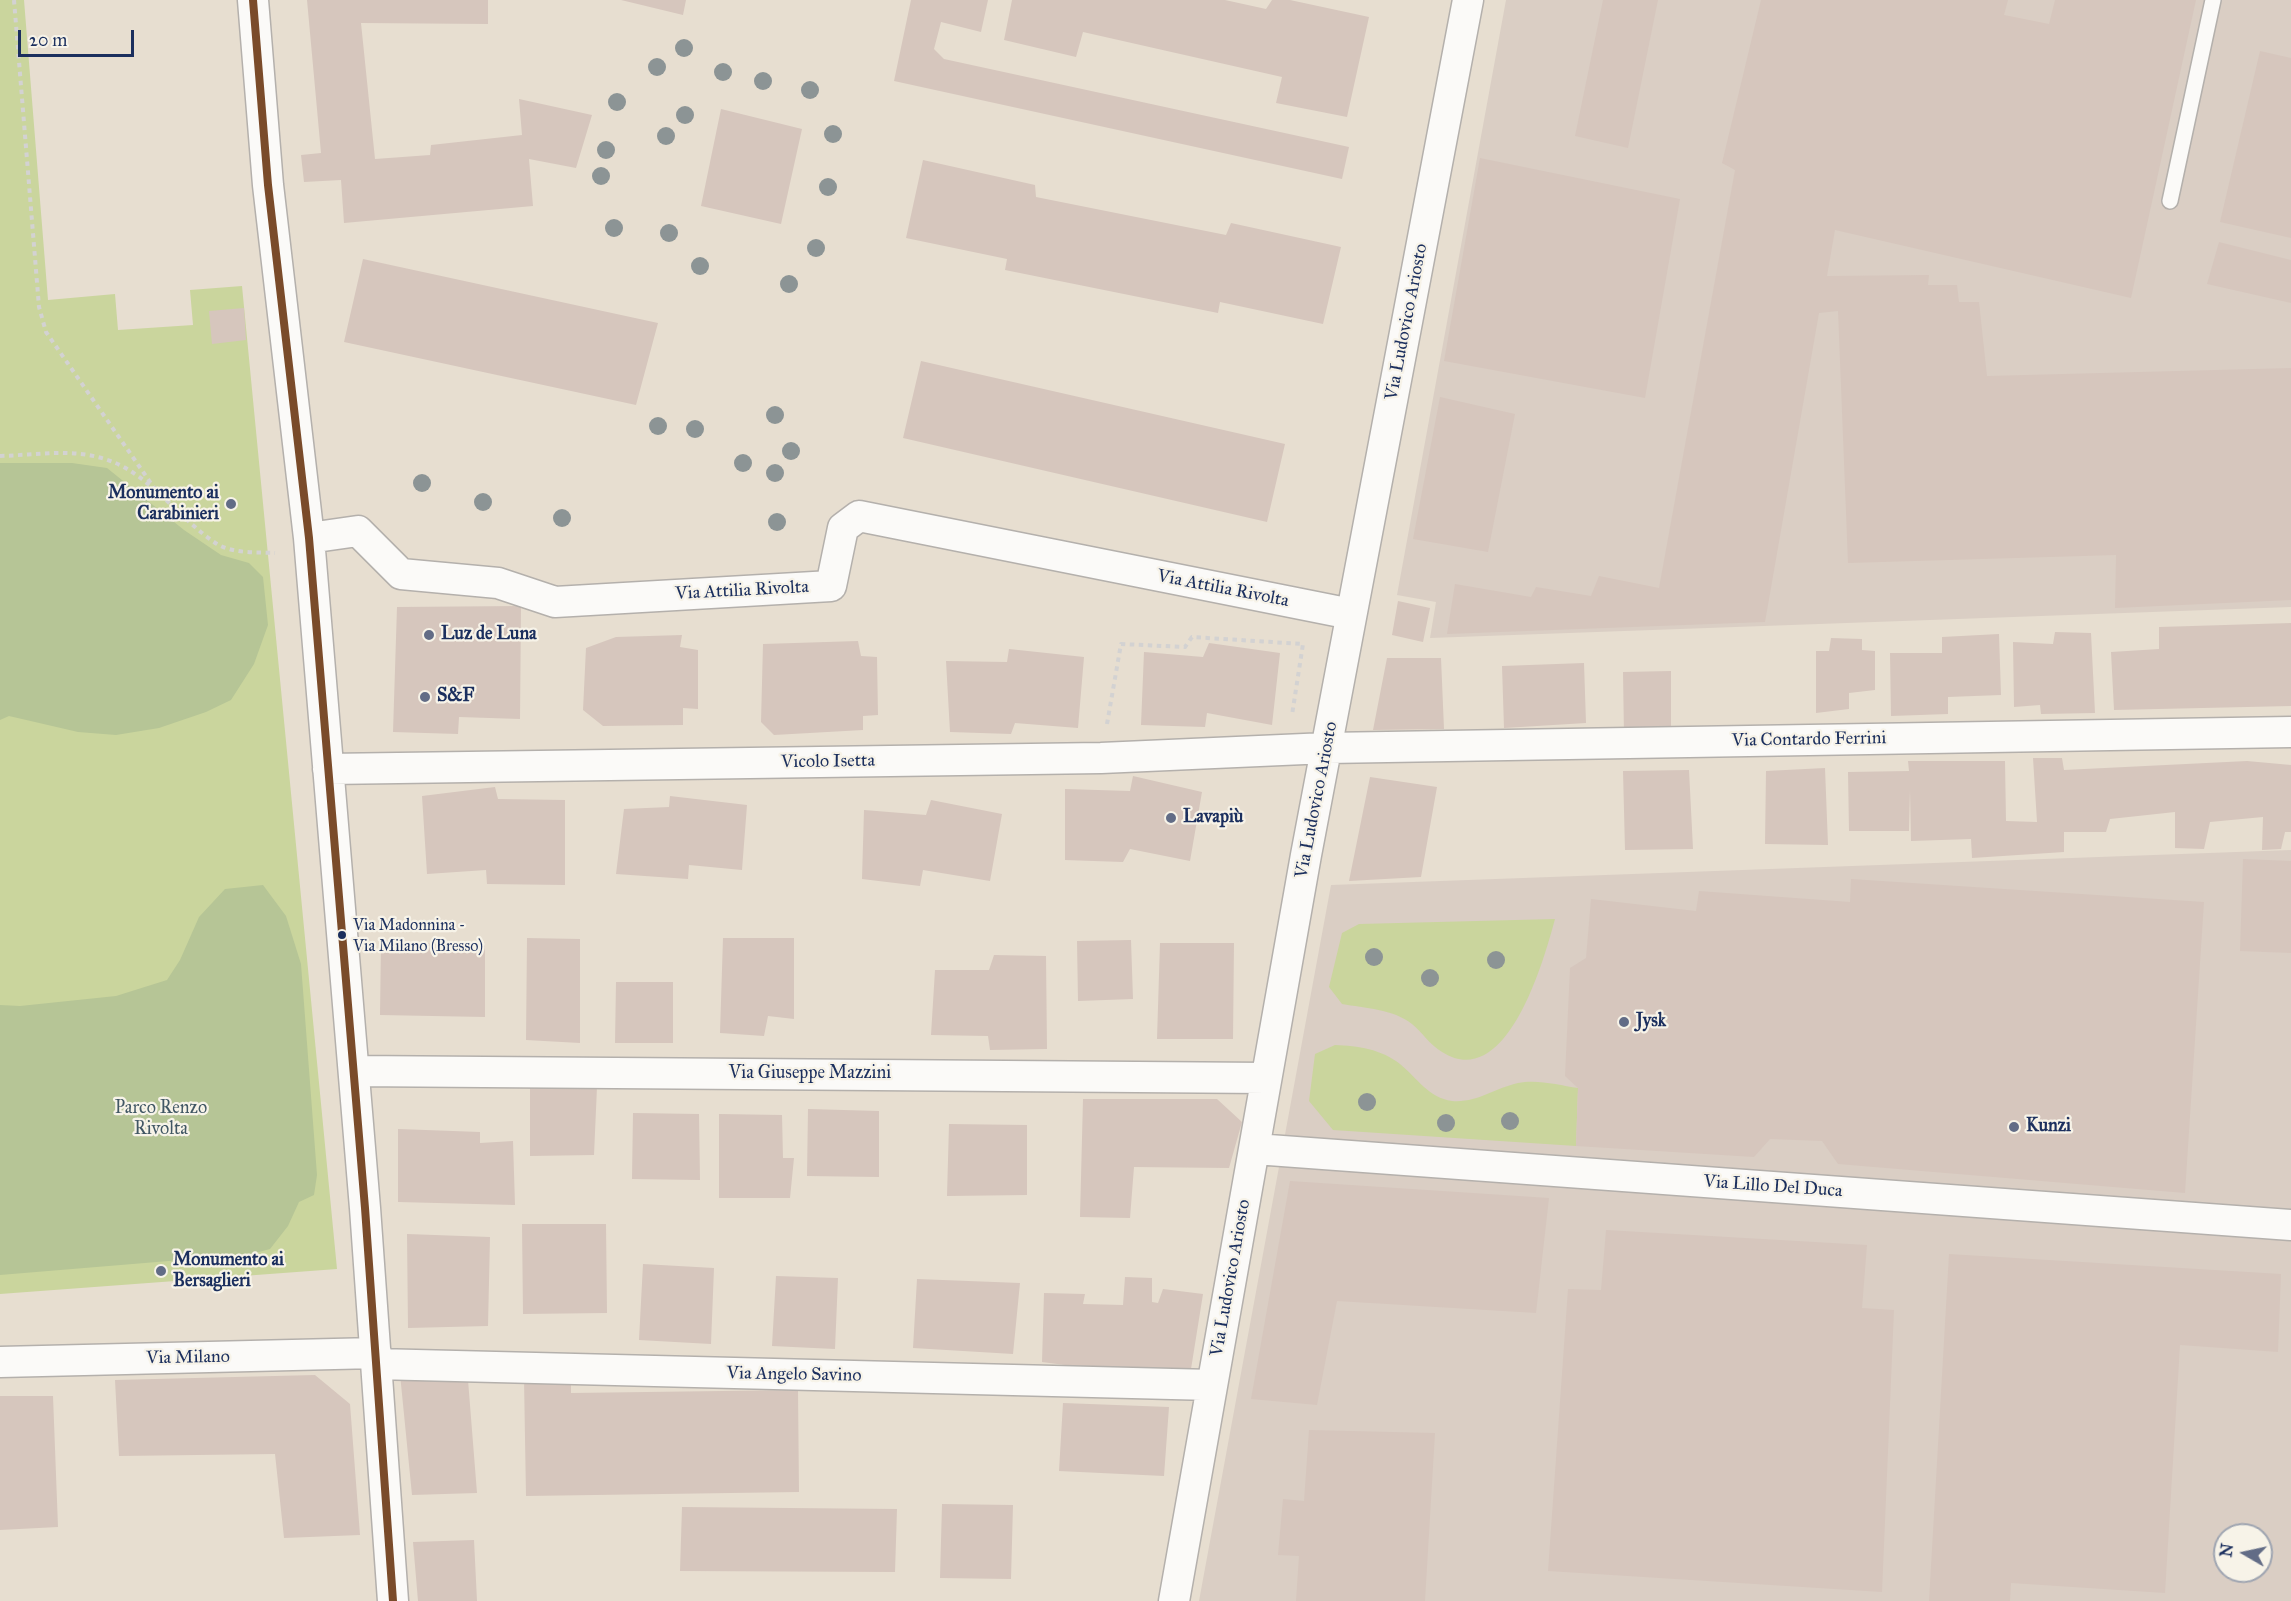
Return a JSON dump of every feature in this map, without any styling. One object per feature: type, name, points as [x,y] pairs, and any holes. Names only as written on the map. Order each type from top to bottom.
[{"type":"street","points":[[253,0],[268,185],[309,538],[354,1071],[393,1601]]},
{"type":"street","name":"Via Ludovico Ariosto","points":[[1174,1601],[1351,614],[1468,0]]},
{"type":"street","name":"Via Attilia Rivolta","points":[[309,538],[358,531],[401,574],[498,583],[555,602],[831,586],[843,528],[859,516],[1351,614]]},
{"type":"street","name":"Via Contardo Ferrini","points":[[1327,748],[2291,732]]},
{"type":"street","name":"Vicolo Isetta","points":[[328,769],[1101,758],[1287,752],[1327,748]]},
{"type":"street","name":"Via Giuseppe Mazzini","points":[[354,1071],[1266,1078]]},
{"type":"street","name":"Via Lillo Del Duca","points":[[1255,1149],[2291,1226]]},
{"type":"street","name":"Via Milano","points":[[0,1362],[376,1359]]},
{"type":"street","name":"Via Angelo Savino","points":[[376,1359],[1212,1385]]},
{"type":"lane","points":[[2170,201],[2213,0]]},
{"type":"path","points":[[14,0],[39,307],[46,332],[157,492]]},
{"type":"path","points":[[0,456],[83,453],[115,462],[157,492],[218,544],[242,552],[276,553]]},
{"type":"path","points":[[1101,758],[1121,644],[1185,647],[1192,637],[1303,644],[1287,752]]},
{"type":"shaded area","points":[[1506,0],[2291,0],[2291,607],[1430,638],[1436,602],[1397,595]]},
{"type":"shaded area","points":[[2291,850],[2291,1601],[1199,1601],[1331,885]]},
{"type":"green space","name":"Parco Renzo Rivolta","points":[[0,0],[24,0],[48,300],[115,294],[118,330],[193,325],[190,290],[242,286],[337,1269],[0,1294]]},
{"type":"green space","points":[[0,463],[72,463],[107,468],[184,530],[221,555],[249,563],[263,577],[268,625],[254,664],[231,700],[206,712],[159,728],[116,735],[78,732],[9,716],[0,720]]},
{"type":"green space","points":[[263,885],[286,916],[301,964],[317,1175],[314,1195],[299,1202],[288,1226],[270,1249],[233,1259],[193,1259],[0,1275],[0,1005],[20,1006],[116,996],[167,980],[180,960],[199,917],[225,889]]},
{"type":"green space","points":[[1555,919],[1532,990],[1519,1016],[1503,1039],[1486,1054],[1465,1060],[1442,1052],[1416,1027],[1404,1019],[1379,1010],[1342,1004],[1329,987],[1342,933],[1359,924]]},
{"type":"green space","points":[[1335,1045],[1361,1047],[1385,1055],[1400,1064],[1430,1092],[1452,1101],[1478,1098],[1510,1085],[1525,1082],[1578,1088],[1576,1146],[1333,1130],[1309,1101],[1315,1054]]},
{"type":"building","points":[[307,0],[488,0],[488,24],[361,23],[375,159],[430,155],[431,145],[522,135],[519,99],[592,115],[576,168],[529,159],[533,206],[344,223],[341,180],[304,182],[301,155],[321,153]]},
{"type":"building","points":[[621,0],[686,0],[683,15]]},
{"type":"building","points":[[911,0],[988,0],[981,32],[941,22],[934,49],[944,59],[1349,147],[1342,179],[894,81]]},
{"type":"building","points":[[1012,0],[1225,0],[1266,9],[1272,0],[1290,0],[1369,17],[1347,117],[1276,103],[1282,77],[1083,32],[1076,57],[1004,40]]},
{"type":"building","points":[[1603,0],[1658,0],[1628,148],[1575,136]]},
{"type":"building","points":[[1761,0],[2008,0],[2004,15],[2049,24],[2055,0],[2196,0],[2131,298],[1835,230],[1827,276],[1929,275],[1928,285],[1957,285],[1959,302],[1979,302],[1987,376],[2291,368],[2291,600],[2115,608],[2116,555],[1848,563],[1838,311],[1819,313],[1765,622],[1447,634],[1455,584],[1531,597],[1536,587],[1591,596],[1599,576],[1659,588],[1735,170],[1722,163]]},
{"type":"building","points":[[2260,51],[2291,58],[2291,238],[2220,222]]},
{"type":"building","points":[[721,109],[802,129],[781,224],[701,206]]},
{"type":"building","points":[[1480,158],[1680,199],[1645,398],[1444,361]]},
{"type":"building","points":[[923,160],[1035,185],[1036,197],[1226,235],[1231,223],[1341,247],[1323,324],[1220,302],[1218,313],[1005,270],[1007,259],[906,238]]},
{"type":"building","points":[[2219,242],[2291,260],[2291,303],[2207,284]]},
{"type":"building","points":[[363,259],[658,323],[636,405],[344,342]]},
{"type":"building","points":[[244,308],[246,340],[212,344],[209,311]]},
{"type":"building","points":[[921,361],[1285,444],[1267,522],[903,438]]},
{"type":"building","points":[[1440,397],[1515,414],[1488,552],[1413,539]]},
{"type":"building","points":[[1398,601],[1430,608],[1423,642],[1392,635]]},
{"type":"building","points":[[521,606],[520,719],[459,717],[458,734],[393,732],[397,607]]},
{"type":"building","points":[[2291,623],[2291,706],[2114,710],[2111,652],[2159,649],[2159,627]]},
{"type":"building","points":[[2055,632],[2091,633],[2095,713],[2041,714],[2040,705],[2014,707],[2013,642],[2053,644]]},
{"type":"building","points":[[1999,634],[2001,695],[1948,697],[1948,714],[1891,716],[1890,653],[1942,653],[1942,637]]},
{"type":"building","points":[[682,635],[680,647],[698,650],[698,709],[683,708],[683,725],[603,726],[583,710],[586,648],[616,637]]},
{"type":"building","points":[[1831,638],[1862,639],[1862,650],[1875,651],[1875,690],[1849,693],[1849,709],[1816,713],[1816,651],[1829,651]]},
{"type":"building","points":[[858,641],[861,656],[877,657],[878,715],[863,716],[863,730],[774,735],[761,722],[763,644]]},
{"type":"building","points":[[1209,643],[1280,653],[1272,725],[1207,713],[1205,727],[1141,725],[1144,652],[1203,657]]},
{"type":"building","points":[[1009,649],[1084,657],[1078,728],[1015,723],[1011,734],[950,732],[946,661],[1007,662]]},
{"type":"building","points":[[1387,658],[1441,658],[1444,729],[1373,730]]},
{"type":"building","points":[[1584,663],[1586,723],[1504,728],[1502,666]]},
{"type":"building","points":[[1671,671],[1671,733],[1624,736],[1623,672]]},
{"type":"building","points":[[2033,758],[2062,758],[2064,770],[2247,761],[2291,765],[2291,832],[2285,832],[2281,849],[2262,850],[2263,817],[2210,822],[2204,849],[2175,848],[2175,812],[2110,819],[2106,832],[2064,832],[2064,852],[1972,858],[1971,839],[1911,841],[1910,790],[1909,831],[1849,831],[1848,772],[1909,771],[1908,761],[2005,761],[2006,821],[2037,822]]},
{"type":"building","points":[[1825,768],[1828,845],[1765,844],[1766,771]]},
{"type":"building","points":[[1689,770],[1693,849],[1625,850],[1623,771]]},
{"type":"building","points":[[1133,776],[1202,792],[1190,861],[1130,849],[1123,862],[1065,860],[1065,789],[1130,791]]},
{"type":"building","points":[[1370,777],[1437,787],[1421,877],[1349,881]]},
{"type":"building","points":[[495,787],[498,799],[565,800],[565,885],[487,884],[486,870],[427,874],[422,796]]},
{"type":"building","points":[[670,796],[747,805],[742,870],[689,865],[688,879],[616,874],[624,809],[669,807]]},
{"type":"building","points":[[931,800],[1002,814],[990,881],[923,870],[920,886],[862,879],[864,810],[926,815]]},
{"type":"building","points":[[2243,859],[2291,861],[2291,953],[2240,951]]},
{"type":"building","points":[[1851,879],[2204,902],[2185,1193],[1838,1164],[1822,1141],[1770,1139],[1754,1157],[1576,1146],[1578,1088],[1565,1076],[1570,968],[1586,958],[1591,899],[1696,911],[1699,891],[1850,902]]},
{"type":"building","points":[[527,938],[580,939],[580,1043],[526,1040]]},
{"type":"building","points":[[723,938],[794,938],[794,1019],[768,1016],[764,1036],[720,1033]]},
{"type":"building","points":[[1131,940],[1133,999],[1078,1001],[1077,941]]},
{"type":"building","points":[[381,942],[485,945],[485,1017],[380,1015]]},
{"type":"building","points":[[1160,943],[1234,943],[1233,1039],[1157,1039]]},
{"type":"building","points":[[994,955],[1046,956],[1047,1049],[990,1050],[988,1036],[931,1035],[935,970],[989,970]]},
{"type":"building","points":[[616,982],[673,982],[673,1043],[615,1043]]},
{"type":"building","points":[[530,1085],[597,1087],[594,1155],[530,1156]]},
{"type":"building","points":[[1083,1099],[1217,1099],[1242,1122],[1229,1168],[1134,1167],[1130,1218],[1080,1217]]},
{"type":"building","points":[[808,1109],[879,1111],[879,1177],[807,1176]]},
{"type":"building","points":[[633,1113],[699,1114],[700,1180],[632,1179]]},
{"type":"building","points":[[719,1114],[782,1115],[783,1158],[794,1158],[790,1198],[719,1198]]},
{"type":"building","points":[[949,1124],[1027,1125],[1027,1195],[947,1196]]},
{"type":"building","points":[[398,1129],[480,1132],[480,1143],[513,1141],[515,1205],[398,1202]]},
{"type":"building","points":[[1290,1181],[1549,1198],[1536,1313],[1337,1301],[1317,1405],[1251,1399]]},
{"type":"building","points":[[522,1224],[606,1224],[607,1313],[523,1314]]},
{"type":"building","points":[[1606,1230],[1867,1245],[1862,1308],[1894,1310],[1882,1592],[1548,1571],[1568,1289],[1601,1290]]},
{"type":"building","points":[[407,1234],[490,1237],[488,1326],[408,1328]]},
{"type":"building","points":[[1949,1254],[2281,1274],[2278,1352],[2180,1345],[2165,1593],[2011,1583],[2010,1601],[1929,1601]]},
{"type":"building","points":[[643,1264],[714,1268],[711,1344],[639,1340]]},
{"type":"building","points":[[776,1276],[838,1278],[835,1349],[772,1346]]},
{"type":"building","points":[[1125,1277],[1152,1278],[1152,1302],[1158,1303],[1163,1289],[1203,1294],[1191,1369],[1080,1367],[1042,1362],[1044,1293],[1085,1294],[1083,1304],[1123,1305]]},
{"type":"building","points":[[917,1279],[1020,1283],[1013,1354],[913,1348]]},
{"type":"building","points":[[400,1374],[468,1380],[477,1493],[412,1495]]},
{"type":"building","points":[[315,1375],[350,1404],[360,1535],[284,1538],[275,1454],[119,1456],[115,1380]]},
{"type":"building","points":[[524,1379],[571,1379],[571,1393],[798,1390],[799,1492],[526,1496]]},
{"type":"building","points":[[0,1396],[53,1396],[58,1527],[0,1530]]},
{"type":"building","points":[[1063,1403],[1169,1407],[1164,1476],[1059,1471]]},
{"type":"building","points":[[1309,1430],[1435,1433],[1425,1601],[1296,1601],[1299,1556],[1278,1555],[1283,1499],[1304,1501]]},
{"type":"building","points":[[942,1504],[1013,1505],[1011,1579],[940,1578]]},
{"type":"building","points":[[682,1507],[897,1509],[895,1572],[680,1571]]},
{"type":"building","points":[[474,1540],[477,1601],[418,1601],[413,1542]]},
{"type":"transit line","points":[[253,0],[268,185],[309,538],[365,1208],[393,1601]]},
{"type":"place","name":"Monumento ai Carabinieri","points":[[231,504]]},
{"type":"place","name":"Luz de Luna","points":[[429,635]]},
{"type":"place","name":"S&F","points":[[425,697]]},
{"type":"place","name":"Lavapiù","points":[[1171,818]]},
{"type":"place","name":"Via Madonnina - Via Milano (Bresso)","points":[[342,935]]},
{"type":"place","name":"Jysk","points":[[1624,1022]]},
{"type":"place","name":"Kunzi","points":[[2014,1127]]},
{"type":"place","name":"Monumento ai Bersaglieri","points":[[161,1271]]}]
